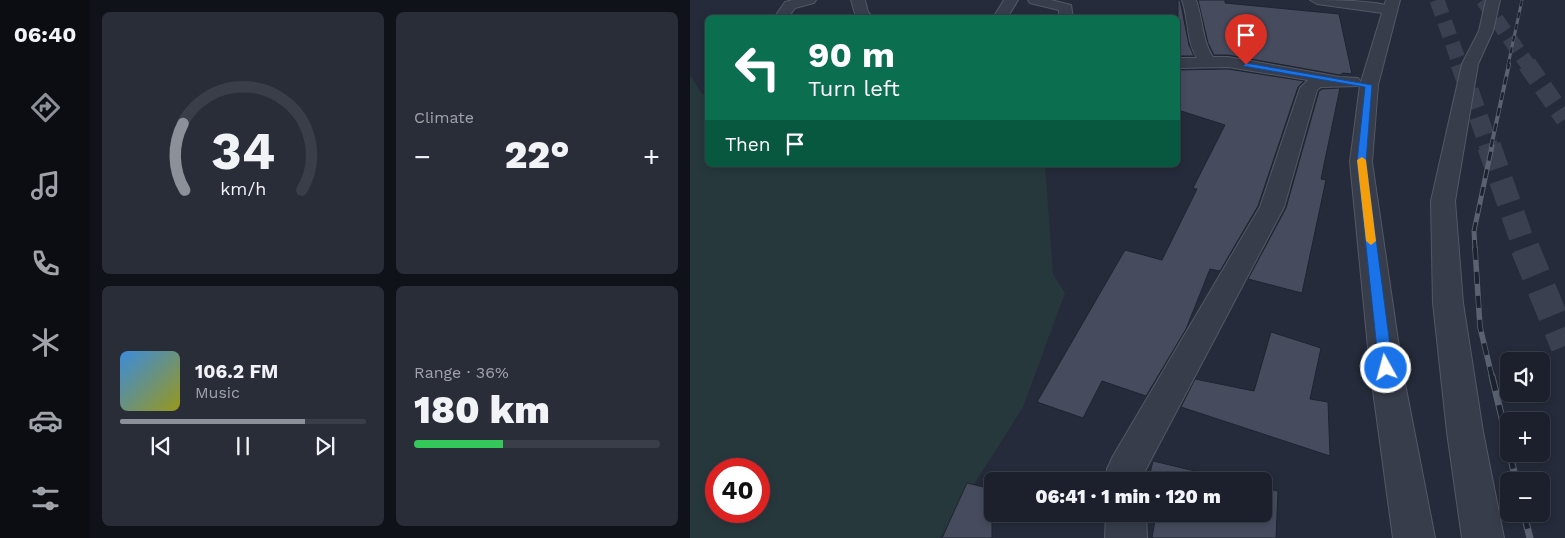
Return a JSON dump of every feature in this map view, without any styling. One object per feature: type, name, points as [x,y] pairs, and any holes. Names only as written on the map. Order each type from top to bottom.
[{"type":"street","points":[[784,15],[790,5],[808,0]]},
{"type":"street","points":[[858,0],[862,15]]},
{"type":"street","points":[[1001,15],[1011,0]]},
{"type":"street","points":[[1035,0],[1068,9]]},
{"type":"street","points":[[1189,0],[1194,13],[1199,48],[1208,62]]},
{"type":"street","points":[[1317,0],[1392,5],[1360,84],[1362,162],[1386,368],[1414,538]]},
{"type":"street","points":[[1483,538],[1465,432],[1448,303],[1443,201],[1470,64],[1486,31],[1493,0]]},
{"type":"street","points":[[1180,63],[1228,62],[1360,84]]},
{"type":"street","points":[[1126,472],[1272,207],[1309,88],[1317,82],[1360,84]]},
{"type":"street","points":[[1126,522],[1126,538]]},
{"type":"shaded area","points":[[690,75],[702,94],[705,95],[705,167],[1045,167],[1053,274],[1065,293],[1023,407],[940,538],[690,538]]},
{"type":"building","points":[[1178,0],[1180,0],[1189,45],[1194,56],[1180,56],[1180,15],[1178,15]]},
{"type":"building","points":[[1198,0],[1225,0],[1225,3],[1339,14],[1352,74],[1343,73],[1340,75],[1228,55],[1214,55],[1208,43]]},
{"type":"building","points":[[1228,69],[1304,81],[1298,87],[1258,206],[1220,271],[1210,269],[1186,329],[1146,396],[1102,381],[1083,418],[1037,402],[1125,250],[1162,260],[1197,189],[1193,188],[1225,125],[1180,111],[1180,70]]},
{"type":"building","points":[[1340,88],[1321,179],[1326,180],[1302,293],[1248,279],[1286,208],[1319,91],[1322,89]]},
{"type":"building","points":[[1271,332],[1321,348],[1310,399],[1328,402],[1330,456],[1181,407],[1195,379],[1254,391]]},
{"type":"building","points":[[1153,461],[1199,472],[1150,472]]},
{"type":"building","points":[[967,483],[984,487],[984,522],[992,522],[992,538],[942,538]]},
{"type":"building","points":[[1272,490],[1278,491],[1276,538],[1152,538],[1155,522],[1272,522]]},
{"type":"tunnel","points":[[1437,0],[1460,65]]},
{"type":"tunnel","points":[[1483,0],[1528,65]]},
{"type":"tunnel","points":[[1460,64],[1489,147]]},
{"type":"tunnel","points":[[1527,64],[1565,119]]},
{"type":"tunnel","points":[[1489,146],[1525,249]]},
{"type":"tunnel","points":[[1525,248],[1565,346]]},
{"type":"railway","points":[[1508,65],[1522,0]]},
{"type":"railway","points":[[1491,147],[1509,64]]},
{"type":"railway","points":[[1475,249],[1474,231],[1492,146]]},
{"type":"railway","points":[[1475,248],[1480,327],[1492,377]]},
{"type":"railway","points":[[1492,376],[1500,412]]},
{"type":"railway","points":[[1512,462],[1514,472]]},
{"type":"railway","points":[[1526,522],[1530,538]]},
{"type":"slow traffic","points":[[1362,160],[1371,241]]},
{"type":"route","points":[[1246,65],[1369,85],[1364,123],[1362,162],[1386,368]]}]
